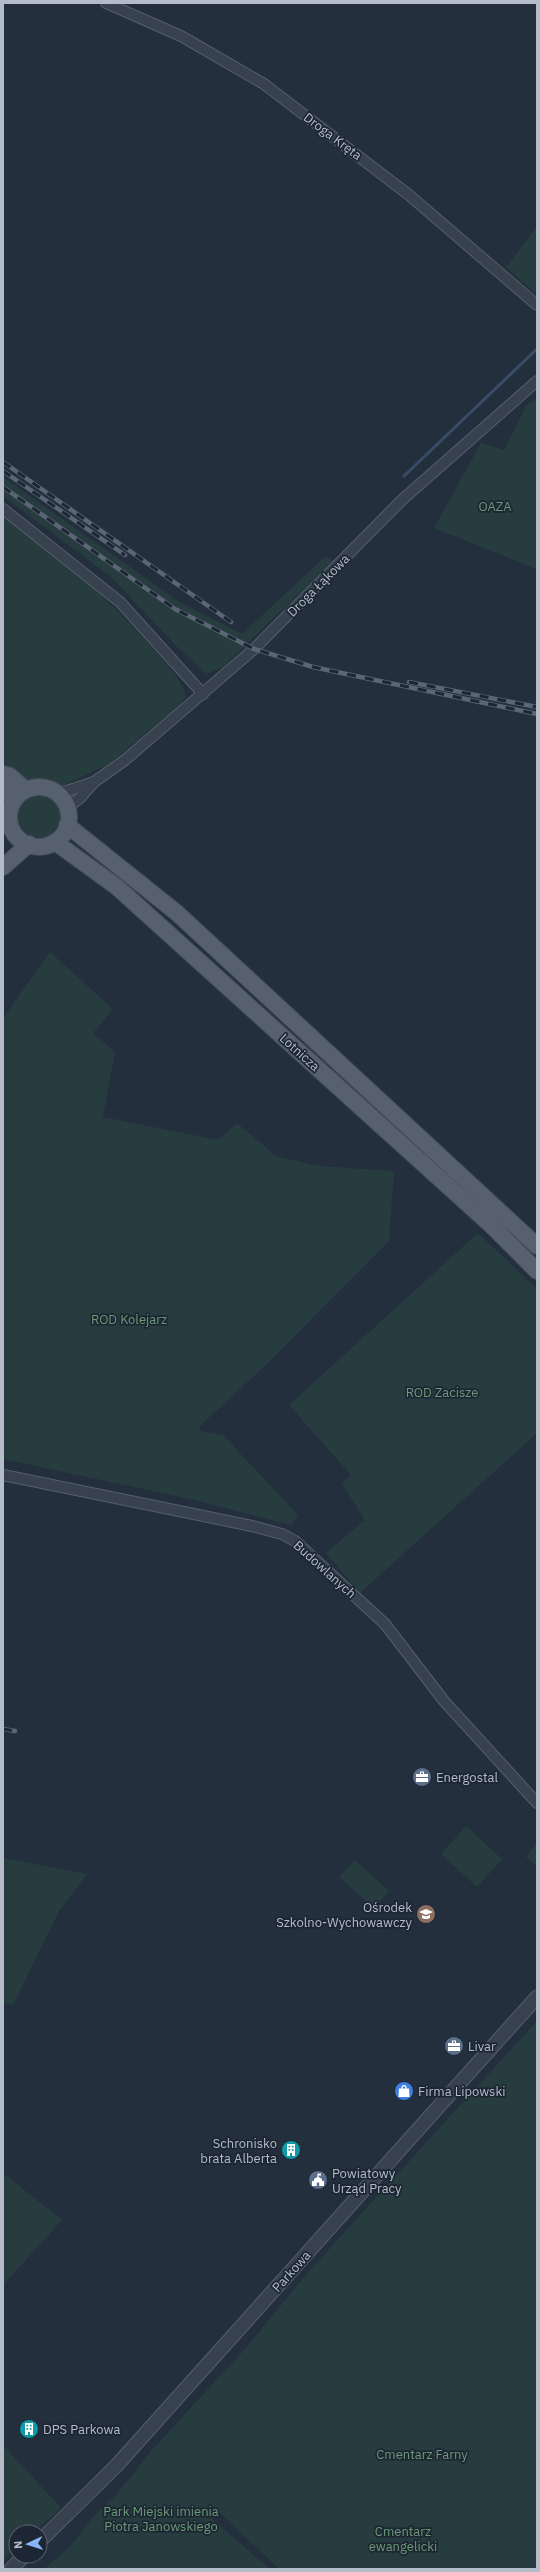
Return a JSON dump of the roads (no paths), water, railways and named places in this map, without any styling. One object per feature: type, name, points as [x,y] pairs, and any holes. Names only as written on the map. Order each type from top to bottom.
[{"type":"main road","points":[[3,774],[10,776],[21,794]]},
{"type":"main road","points":[[3,787],[21,794]]},
{"type":"main road","points":[[43,787],[58,794],[67,808],[67,825],[55,842],[46,845],[28,844],[15,834],[9,821],[11,806],[21,794],[43,787]]},
{"type":"main road","name":"Lotnicza","points":[[67,825],[178,913],[537,1246]]},
{"type":"main road","points":[[3,858],[15,834]]},
{"type":"main road","name":"Lotnicza","points":[[55,842],[117,887],[169,933],[490,1224],[537,1271]]},
{"type":"main road","points":[[3,867],[28,844]]},
{"type":"street","name":"Droga Kręta","points":[[106,3],[181,36],[264,84],[409,195],[537,305]]},
{"type":"street","name":"Droga Łąkowa","points":[[67,808],[80,798],[94,782],[125,760],[254,649],[402,499],[537,382]]},
{"type":"street","points":[[3,509],[120,602],[203,694]]},
{"type":"street","name":"Droga Łąkowa","points":[[58,794],[94,782]]},
{"type":"street","name":"Budowlanych","points":[[3,1476],[252,1526],[282,1534],[295,1541],[385,1624],[444,1700],[537,1803]]},
{"type":"street","name":"Parkowa","points":[[48,2533],[117,2465],[537,1997]]},
{"type":"waterway","points":[[404,476],[537,349]]},
{"type":"railway","points":[[3,462],[231,622]]},
{"type":"railway","points":[[3,471],[125,555]]},
{"type":"railway","points":[[3,487],[175,609],[254,649],[313,667],[537,714]]},
{"type":"railway","points":[[409,682],[537,707]]},
{"type":"railway","points":[[3,1729],[15,1731]]},
{"type":"place","name":"Energostal","points":[[422,1777]]},
{"type":"place","name":"Ośrodek Szkolno-Wychowawczy","points":[[426,1914]]},
{"type":"place","name":"Livar","points":[[454,2046]]},
{"type":"place","name":"Firma Lipowski","points":[[404,2091]]},
{"type":"place","name":"Schronisko brata Alberta","points":[[291,2150]]},
{"type":"place","name":"Powiatowy Urząd Pracy","points":[[318,2180]]},
{"type":"place","name":"DPS Parkowa","points":[[29,2429]]},
{"type":"park label","name":"OAZA","points":[[495,506]]},
{"type":"park label","name":"ROD Kolejarz","points":[[129,1319]]},
{"type":"park label","name":"ROD Zacisze","points":[[442,1392]]},
{"type":"park label","name":"Cmentarz Farny","points":[[422,2454]]},
{"type":"park label","name":"Park Miejski imienia Piotra Janowskiego","points":[[161,2518]]},
{"type":"park label","name":"Cmentarz ewangelicki","points":[[403,2538]]}]
